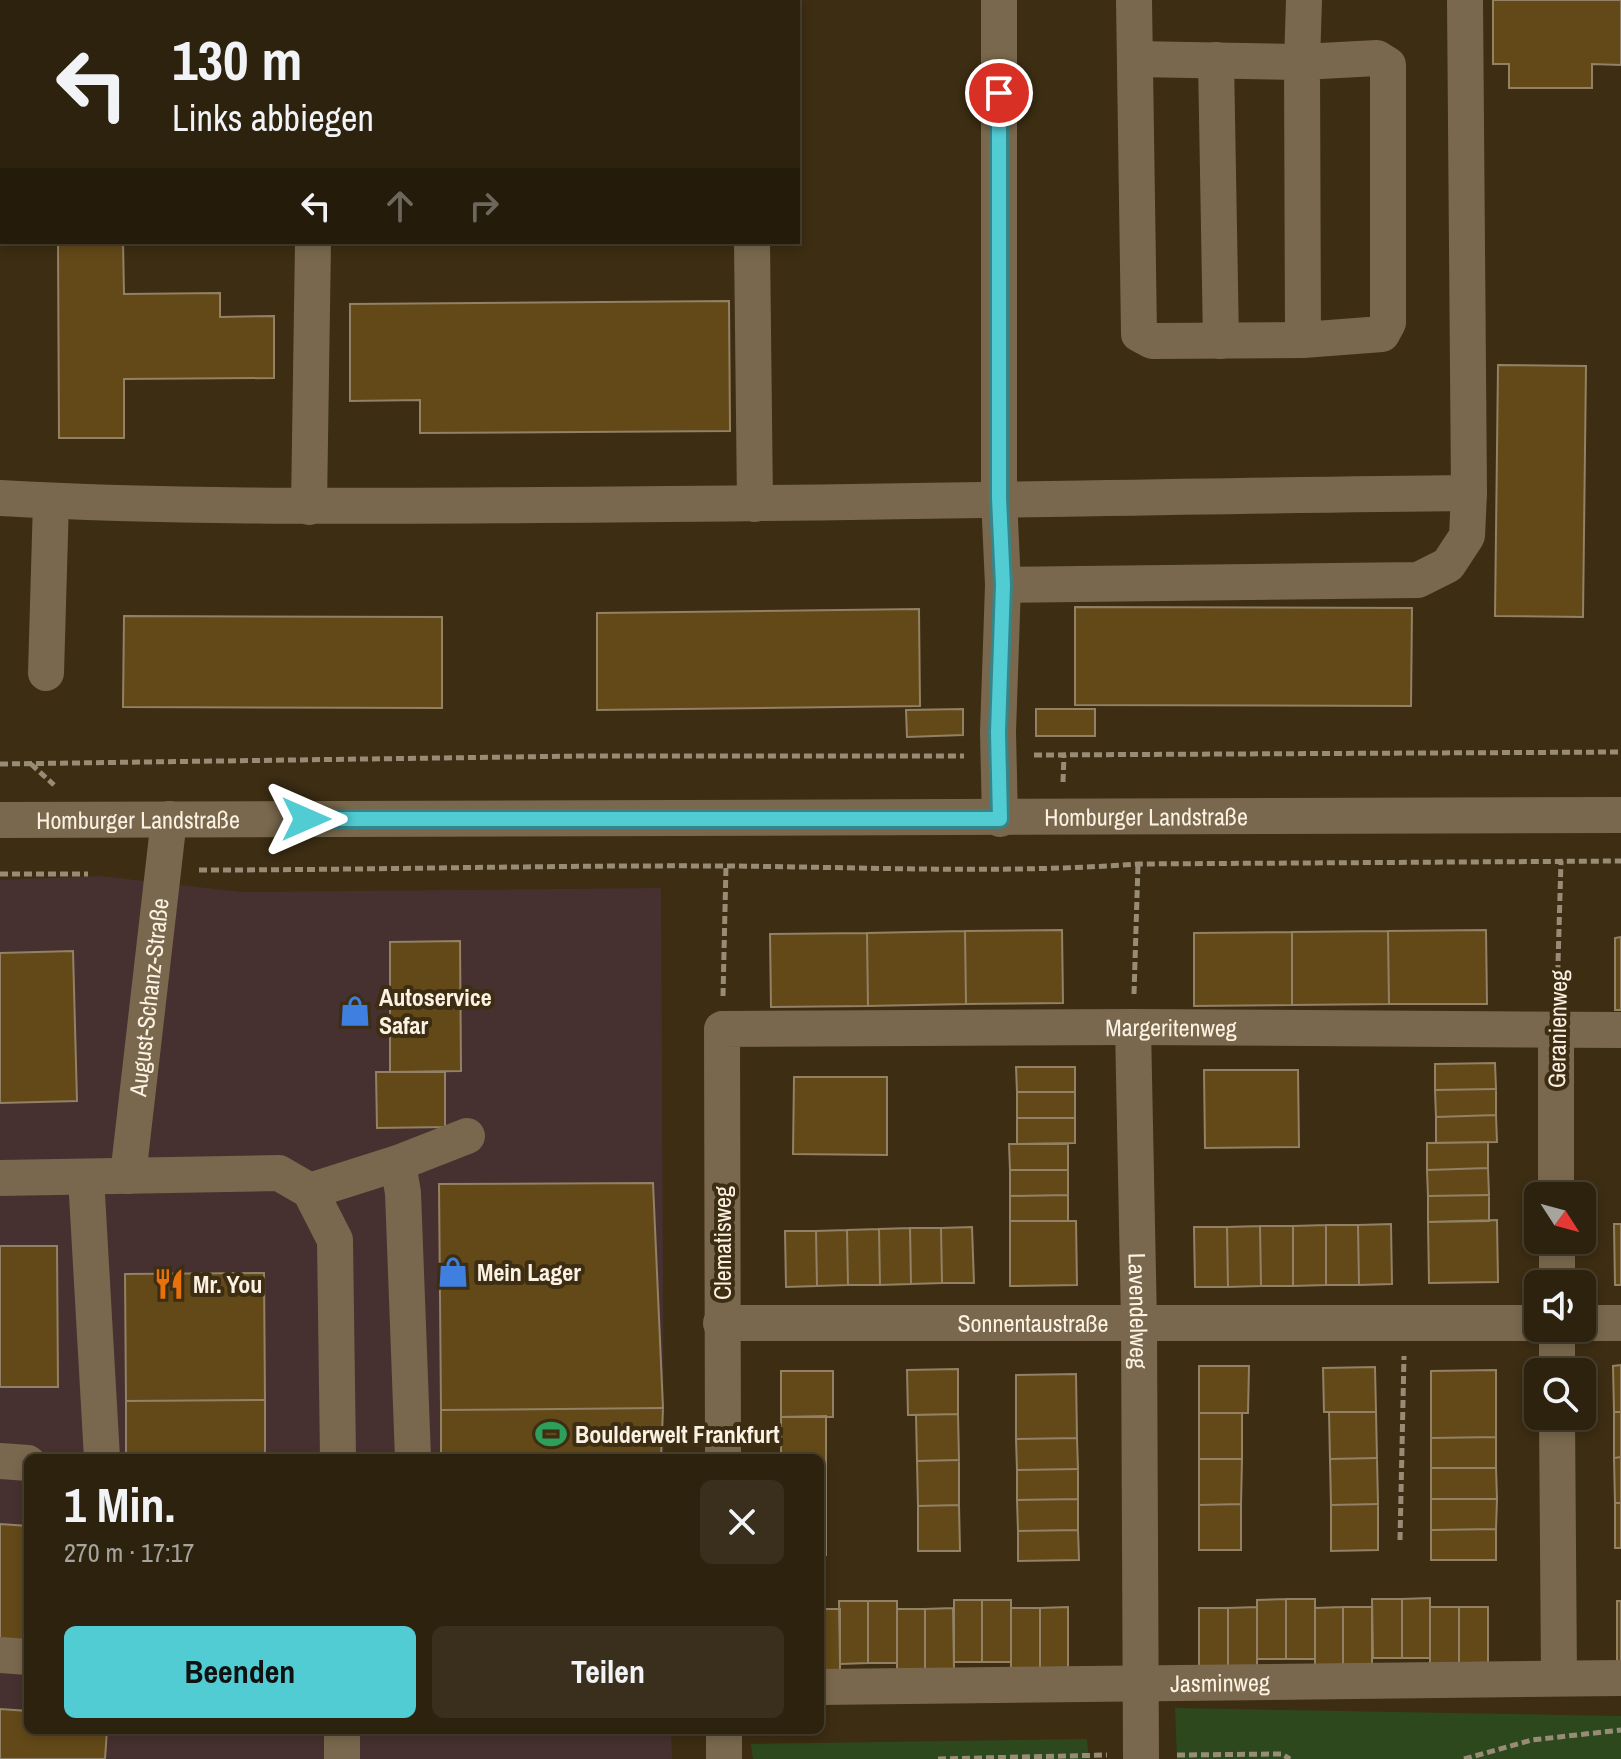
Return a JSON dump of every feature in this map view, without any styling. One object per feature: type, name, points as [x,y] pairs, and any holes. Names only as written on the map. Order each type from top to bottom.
[{"type":"street","points":[[999,0],[999,498],[1003,585],[998,732],[1000,819]]},
{"type":"street","points":[[1134,0],[1139,334],[1152,341],[1303,340],[1382,334],[1388,323],[1388,65],[1377,58],[1302,62],[1135,59]]},
{"type":"street","points":[[1303,340],[1304,0]]},
{"type":"street","points":[[1003,585],[1418,580],[1448,565],[1467,536],[1469,493],[1465,0]]},
{"type":"street","points":[[1216,60],[1221,341]]},
{"type":"street","points":[[309,507],[313,244]]},
{"type":"street","points":[[752,244],[755,504]]},
{"type":"street","points":[[0,498],[309,507],[1469,493]]},
{"type":"street","points":[[46,673],[51,501]]},
{"type":"street","name":"Homburger Landstraße","points":[[0,820],[1621,815]]},
{"type":"street","name":"August-Schanz-Straße","points":[[128,1176],[169,819]]},
{"type":"street","name":"Margeritenweg","points":[[722,1029],[1133,1027],[1621,1030]]},
{"type":"street","name":"Lavendelweg","points":[[1133,1027],[1143,1684],[1141,1757]]},
{"type":"street","name":"Clematisweg","points":[[722,1029],[723,1454]]},
{"type":"street","name":"Geranienweg","points":[[1556,1030],[1556,1182]]},
{"type":"street","points":[[310,1191],[398,1163],[467,1136]]},
{"type":"street","points":[[398,1163],[403,1193],[413,1454]]},
{"type":"street","points":[[0,1178],[279,1173],[310,1191],[335,1240],[338,1454]]},
{"type":"street","points":[[86,1177],[102,1454]]},
{"type":"street","name":"Sonnentaustraße","points":[[721,1323],[1524,1323]]},
{"type":"street","points":[[1596,1323],[1621,1323]]},
{"type":"street","points":[[1557,1430],[1559,1678]]},
{"type":"street","points":[[0,1461],[24,1463]]},
{"type":"street","points":[[0,1655],[24,1657]]},
{"type":"street","name":"Jasminweg","points":[[824,1687],[1621,1678]]},
{"type":"street","points":[[342,1734],[342,1759]]},
{"type":"street","points":[[724,1734],[724,1759]]},
{"type":"path","points":[[1039,755],[1621,752]]},
{"type":"path","points":[[0,764],[584,756],[962,756]]},
{"type":"path","name":"Geranienweg","points":[[1556,1030],[1561,861]]},
{"type":"path","points":[[224,870],[726,866],[970,871],[1138,864],[1621,861]]},
{"type":"path","points":[[1133,1027],[1138,864]]},
{"type":"path","points":[[723,956],[726,866]]},
{"type":"path","points":[[0,874],[88,874]]},
{"type":"path","points":[[1400,1540],[1404,1323]]},
{"type":"path","points":[[1464,1759],[1532,1740],[1621,1730]]},
{"type":"path","points":[[938,1759],[1282,1754],[1290,1759]]},
{"type":"shaded area","points":[[100,876],[242,892],[661,888],[664,1454],[24,1454],[24,1734],[671,1734],[672,1759],[0,1759],[0,880]]},
{"type":"green space","points":[[1175,1708],[1621,1716],[1621,1759],[1177,1759]]},
{"type":"green space","points":[[1087,1739],[1089,1759],[753,1759],[751,1744]]},
{"type":"building","points":[[1493,0],[1621,0],[1621,65],[1592,64],[1592,88],[1509,88],[1509,64],[1493,64]]},
{"type":"building","points":[[58,244],[123,244],[124,294],[220,293],[220,317],[274,316],[274,378],[124,379],[124,438],[59,438]]},
{"type":"building","points":[[729,301],[730,431],[420,433],[420,400],[350,401],[350,304]]},
{"type":"building","points":[[1498,365],[1586,366],[1583,617],[1495,616]]},
{"type":"building","points":[[1075,607],[1412,608],[1411,706],[1075,705]]},
{"type":"building","points":[[919,609],[920,706],[597,710],[597,613]]},
{"type":"building","points":[[124,616],[442,617],[442,708],[123,707]]},
{"type":"building","points":[[963,709],[963,735],[907,737],[906,710]]},
{"type":"building","points":[[1036,709],[1095,709],[1095,736],[1036,736]]},
{"type":"building","points":[[1062,930],[1063,1003],[966,1004],[965,931]]},
{"type":"building","points":[[1486,930],[1487,1004],[1389,1004],[1388,931]]},
{"type":"building","points":[[965,931],[966,1004],[868,1006],[867,933]]},
{"type":"building","points":[[1388,931],[1389,1004],[1292,1005],[1292,932]]},
{"type":"building","points":[[1292,932],[1292,1005],[1194,1006],[1194,933]]},
{"type":"building","points":[[867,933],[868,1006],[771,1007],[770,934]]},
{"type":"building","points":[[1621,937],[1621,1010],[1615,1010],[1615,938]]},
{"type":"building","points":[[460,941],[461,1071],[390,1072],[390,942]]},
{"type":"building","points":[[73,951],[77,1101],[0,1103],[0,953]]},
{"type":"building","points":[[1495,1063],[1496,1089],[1435,1090],[1435,1064]]},
{"type":"building","points":[[1016,1067],[1075,1067],[1075,1092],[1017,1092]]},
{"type":"building","points":[[1204,1070],[1298,1070],[1299,1147],[1205,1148]]},
{"type":"building","points":[[376,1072],[445,1072],[445,1127],[377,1128]]},
{"type":"building","points":[[794,1077],[887,1077],[887,1155],[793,1154]]},
{"type":"building","points":[[1496,1089],[1496,1115],[1436,1117],[1435,1090]]},
{"type":"building","points":[[1017,1092],[1075,1092],[1075,1118],[1017,1118]]},
{"type":"building","points":[[1496,1115],[1497,1142],[1436,1143],[1436,1117]]},
{"type":"building","points":[[1017,1118],[1075,1118],[1075,1143],[1017,1144]]},
{"type":"building","points":[[1488,1142],[1488,1168],[1427,1170],[1427,1143]]},
{"type":"building","points":[[1009,1144],[1068,1144],[1068,1170],[1010,1170]]},
{"type":"building","points":[[1488,1168],[1489,1195],[1428,1196],[1427,1170]]},
{"type":"building","points":[[1010,1170],[1068,1170],[1068,1195],[1010,1196]]},
{"type":"building","points":[[653,1183],[663,1408],[441,1410],[439,1184]]},
{"type":"building","points":[[1068,1195],[1068,1221],[1010,1221],[1010,1196]]},
{"type":"building","points":[[1489,1195],[1489,1221],[1428,1222],[1428,1196]]},
{"type":"building","points":[[1497,1220],[1498,1282],[1429,1283],[1428,1222]]},
{"type":"building","points":[[1010,1221],[1076,1221],[1077,1285],[1010,1286]]},
{"type":"building","points":[[1391,1224],[1392,1284],[1359,1285],[1358,1225]]},
{"type":"building","points":[[1614,1224],[1621,1224],[1621,1285],[1615,1285]]},
{"type":"building","points":[[1326,1225],[1326,1285],[1293,1286],[1293,1226]]},
{"type":"building","points":[[1326,1225],[1358,1225],[1359,1285],[1326,1285]]},
{"type":"building","points":[[1260,1226],[1261,1286],[1228,1287],[1227,1227]]},
{"type":"building","points":[[1260,1226],[1293,1226],[1293,1286],[1261,1286]]},
{"type":"building","points":[[972,1227],[974,1283],[942,1283],[941,1228]]},
{"type":"building","points":[[1194,1227],[1227,1227],[1228,1287],[1195,1287]]},
{"type":"building","points":[[910,1228],[911,1284],[880,1285],[879,1229]]},
{"type":"building","points":[[910,1228],[941,1228],[942,1283],[911,1284]]},
{"type":"building","points":[[879,1229],[880,1285],[848,1285],[847,1230]]},
{"type":"building","points":[[847,1230],[848,1285],[817,1286],[816,1231]]},
{"type":"building","points":[[785,1231],[816,1231],[817,1286],[786,1287]]},
{"type":"building","points":[[0,1246],[57,1246],[58,1387],[0,1387]]},
{"type":"building","points":[[264,1273],[265,1400],[126,1401],[125,1274]]},
{"type":"building","points":[[1621,1365],[1621,1412],[1614,1412],[1613,1366]]},
{"type":"building","points":[[1199,1366],[1249,1366],[1248,1413],[1199,1413]]},
{"type":"building","points":[[1375,1367],[1376,1412],[1324,1412],[1323,1368]]},
{"type":"building","points":[[958,1369],[958,1414],[908,1415],[907,1370]]},
{"type":"building","points":[[1496,1370],[1496,1437],[1431,1438],[1431,1371]]},
{"type":"building","points":[[781,1371],[833,1371],[833,1417],[781,1417]]},
{"type":"building","points":[[1076,1374],[1077,1438],[1016,1439],[1016,1375]]},
{"type":"building","points":[[265,1400],[265,1454],[126,1454],[126,1401]]},
{"type":"building","name":"Boulderwelt Frankfurt","points":[[663,1408],[661,1454],[441,1454],[441,1410]]},
{"type":"building","points":[[1329,1412],[1376,1412],[1377,1458],[1330,1459]]},
{"type":"building","points":[[1614,1412],[1621,1412],[1621,1457],[1614,1458]]},
{"type":"building","points":[[1199,1413],[1242,1413],[1242,1459],[1199,1459]]},
{"type":"building","points":[[958,1414],[959,1460],[917,1461],[916,1415]]},
{"type":"building","points":[[826,1416],[826,1463],[824,1454],[781,1454],[781,1417]]},
{"type":"building","points":[[1496,1437],[1496,1468],[1431,1468],[1431,1438]]},
{"type":"building","points":[[1077,1438],[1078,1469],[1017,1470],[1016,1439]]},
{"type":"building","points":[[1621,1457],[1621,1503],[1615,1503],[1614,1458]]},
{"type":"building","points":[[1377,1458],[1378,1504],[1331,1505],[1330,1459]]},
{"type":"building","points":[[1199,1459],[1242,1459],[1241,1504],[1199,1505]]},
{"type":"building","points":[[959,1460],[959,1505],[918,1506],[917,1461]]},
{"type":"building","points":[[824,1463],[826,1463],[824,1509]]},
{"type":"building","points":[[1431,1468],[1496,1468],[1497,1499],[1431,1499]]},
{"type":"building","points":[[1078,1469],[1078,1499],[1017,1500],[1017,1470]]},
{"type":"building","points":[[1078,1499],[1078,1530],[1018,1531],[1017,1500]]},
{"type":"building","points":[[1431,1499],[1497,1499],[1496,1529],[1431,1530]]},
{"type":"building","points":[[1615,1503],[1621,1503],[1621,1548],[1615,1548]]},
{"type":"building","points":[[1241,1504],[1241,1550],[1199,1550],[1199,1505]]},
{"type":"building","points":[[1378,1504],[1378,1550],[1331,1551],[1331,1505]]},
{"type":"building","points":[[959,1505],[960,1551],[918,1551],[918,1506]]},
{"type":"building","points":[[824,1509],[826,1509],[824,1555]]},
{"type":"building","points":[[0,1524],[24,1526],[24,1641],[0,1639]]},
{"type":"building","points":[[1496,1529],[1496,1560],[1431,1560],[1431,1530]]},
{"type":"building","points":[[1078,1530],[1079,1560],[1018,1561],[1018,1531]]},
{"type":"building","points":[[1430,1598],[1430,1658],[1402,1658],[1402,1599]]},
{"type":"building","points":[[1286,1599],[1286,1659],[1257,1659],[1257,1600]]},
{"type":"building","points":[[1286,1599],[1315,1599],[1315,1659],[1286,1659]]},
{"type":"building","points":[[1372,1599],[1402,1599],[1402,1658],[1373,1658]]},
{"type":"building","points":[[954,1600],[982,1600],[982,1662],[954,1662]]},
{"type":"building","points":[[982,1600],[1011,1600],[1011,1662],[982,1662]]},
{"type":"building","points":[[839,1601],[868,1601],[868,1663],[840,1664]]},
{"type":"building","points":[[868,1601],[897,1601],[897,1663],[868,1663]]},
{"type":"building","points":[[1617,1601],[1621,1601],[1621,1663],[1617,1663]]},
{"type":"building","points":[[1068,1607],[1068,1670],[1040,1670],[1040,1608]]},
{"type":"building","points":[[1257,1607],[1257,1667],[1228,1667],[1228,1608]]},
{"type":"building","points":[[1343,1607],[1343,1667],[1315,1667],[1315,1608]]},
{"type":"building","points":[[1343,1607],[1372,1607],[1372,1667],[1343,1667]]},
{"type":"building","points":[[1430,1607],[1459,1607],[1459,1666],[1430,1666]]},
{"type":"building","points":[[1459,1607],[1488,1607],[1488,1667],[1459,1666]]},
{"type":"building","points":[[953,1608],[954,1671],[925,1671],[925,1609]]},
{"type":"building","points":[[1011,1608],[1040,1608],[1040,1670],[1011,1670]]},
{"type":"building","points":[[1199,1608],[1228,1608],[1228,1667],[1199,1667]]},
{"type":"building","points":[[824,1609],[840,1609],[840,1671],[824,1672]]},
{"type":"building","points":[[897,1609],[925,1609],[925,1671],[897,1671]]},
{"type":"building","points":[[0,1709],[24,1711],[24,1734],[107,1734],[105,1759],[0,1759]]},
{"type":"place","name":"Autoservice Safar","points":[[355,1011]]},
{"type":"place","name":"Mein Lager","points":[[453,1272]]},
{"type":"place","name":"Mr. You","points":[[169,1284]]},
{"type":"place","name":"Boulderwelt Frankfurt","points":[[551,1434]]},
{"type":"route","points":[[306,819],[1000,819],[998,732],[1003,585],[999,498],[999,93]]}]
